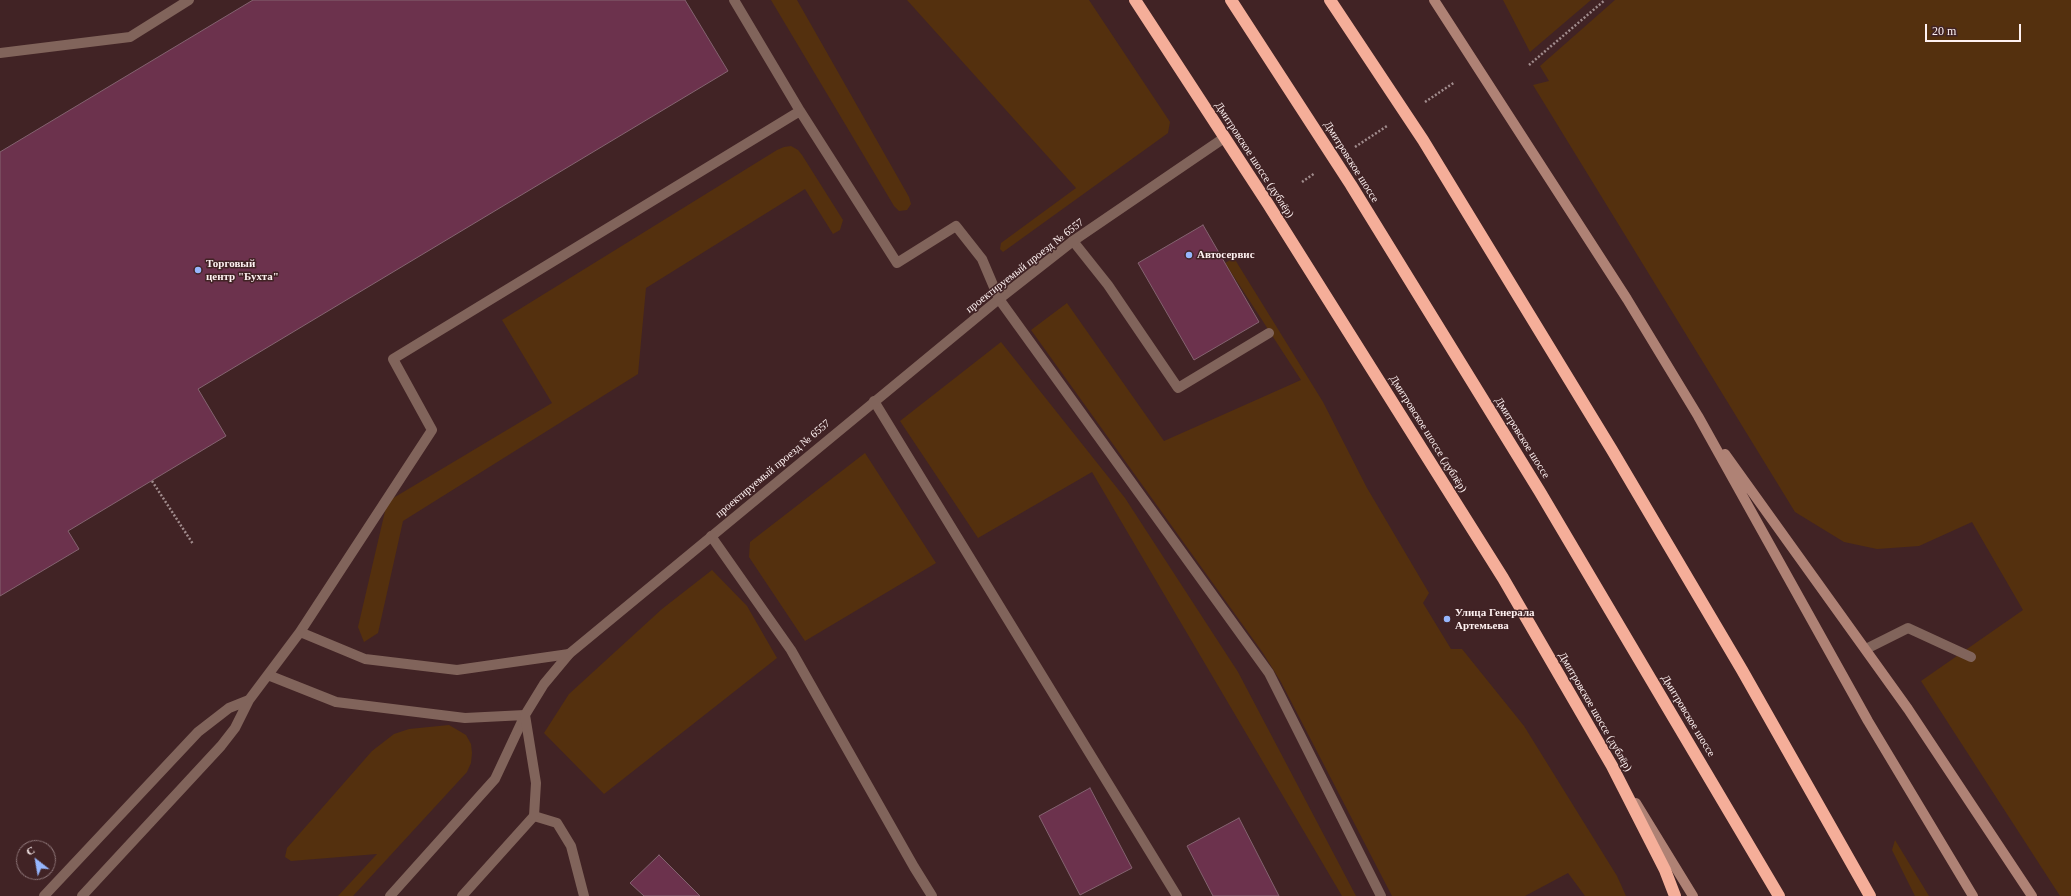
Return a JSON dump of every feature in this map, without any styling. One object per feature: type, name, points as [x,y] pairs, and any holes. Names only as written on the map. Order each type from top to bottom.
[{"type":"highway","name":"Дмитровское шоссе (дублёр)","points":[[1135,0],[1272,211],[1503,578],[1612,766],[1665,870],[1675,896]]},
{"type":"highway","name":"Дмитровское шоссе","points":[[1231,0],[1351,185],[1540,492],[1779,896]]},
{"type":"highway","points":[[1330,0],[1423,140],[1608,443],[1718,629],[1870,896]]},
{"type":"main road","points":[[1434,0],[1627,300],[1698,416],[1868,721],[1973,896]]},
{"type":"main road","points":[[1698,416],[1866,649],[1959,785],[2032,896]]},
{"type":"main road","points":[[1612,766],[1662,843],[1693,896]]},
{"type":"street","points":[[0,53],[130,36],[189,0]]},
{"type":"street","points":[[734,0],[800,111],[897,263],[956,226],[982,259],[999,299],[1269,672],[1381,896]]},
{"type":"street","points":[[82,896],[221,746],[235,728],[248,700],[300,632],[432,430],[410,393],[393,360],[800,111]]},
{"type":"street","name":"проектируемый проезд № 6557","points":[[390,896],[495,779],[525,715],[544,684],[569,654],[999,299],[1073,241],[1224,138]]},
{"type":"street","points":[[1073,241],[1108,285],[1178,388],[1269,333]]},
{"type":"street","points":[[874,401],[1177,896]]},
{"type":"street","points":[[711,536],[791,650],[932,896]]},
{"type":"street","points":[[1866,649],[1908,628],[1971,657]]},
{"type":"street","points":[[300,632],[365,659],[457,670],[569,654]]},
{"type":"street","points":[[268,675],[336,702],[465,718],[525,715],[536,783],[534,816],[462,896]]},
{"type":"street","points":[[44,896],[198,732],[229,708],[248,700]]},
{"type":"street","points":[[534,816],[557,823],[571,846],[584,896]]},
{"type":"path","points":[[1529,65],[1605,0]]},
{"type":"path","points":[[1422,104],[1455,82]]},
{"type":"path","points":[[1348,152],[1388,126]]},
{"type":"path","points":[[1302,182],[1322,169]]},
{"type":"path","points":[[152,481],[193,544]]},
{"type":"shaded area","points":[[771,0],[797,0],[909,197],[911,204],[907,210],[899,211],[894,206]]},
{"type":"shaded area","points":[[907,0],[1089,0],[1170,122],[1168,133],[1003,252],[1000,249],[1001,243],[1076,188]]},
{"type":"shaded area","points":[[1503,0],[1591,0],[1530,52]]},
{"type":"shaded area","points":[[1615,0],[2071,0],[2071,896],[2060,896],[1921,681],[2023,610],[1972,522],[1919,546],[1877,549],[1844,542],[1795,512],[1533,85],[1549,81],[1540,66]]},
{"type":"shaded area","points":[[791,146],[798,150],[802,155],[843,220],[840,230],[833,234],[805,189],[646,288],[638,374],[403,521],[378,633],[364,642],[358,627],[386,507],[390,500],[552,403],[502,320],[777,150]]},
{"type":"shaded area","points":[[1234,258],[1323,402],[1367,488],[1429,593],[1423,603],[1451,649],[1462,649],[1524,726],[1617,876],[1626,896],[1585,896],[1568,873],[1525,896],[1392,896],[1281,682],[1263,653],[1031,330],[1067,303],[1164,441],[1301,380],[1225,263]]},
{"type":"shaded area","points":[[1001,342],[1125,498],[1238,672],[1356,896],[1342,896],[1092,472],[978,538],[900,421]]},
{"type":"shaded area","points":[[865,453],[936,563],[805,641],[749,557],[750,542]]},
{"type":"shaded area","points":[[712,570],[747,606],[777,658],[604,794],[544,733],[569,694],[662,609]]},
{"type":"shaded area","points":[[449,725],[466,735],[471,744],[471,763],[467,772],[353,896],[338,896],[377,854],[291,861],[285,857],[287,848],[372,751],[394,734],[409,729]]},
{"type":"shaded area","points":[[1895,840],[1929,896],[1915,896],[1892,850]]},
{"type":"building","name":"Торговый центр \"Бухта\"","points":[[253,0],[685,0],[728,71],[198,389],[226,436],[68,531],[79,549],[0,596],[0,152]]},
{"type":"building","points":[[1203,225],[1259,322],[1194,360],[1138,263]]},
{"type":"building","points":[[1090,788],[1132,868],[1080,895],[1039,816]]},
{"type":"building","points":[[1239,818],[1279,896],[1213,896],[1187,846]]},
{"type":"building","points":[[659,855],[700,896],[644,896],[630,883]]},
{"type":"place","name":"Автосервис","points":[[1189,255]]},
{"type":"place","name":"Торговый центр \"Бухта\"","points":[[198,270]]},
{"type":"place","name":"Улица Генерала Артемьева","points":[[1447,619]]}]
